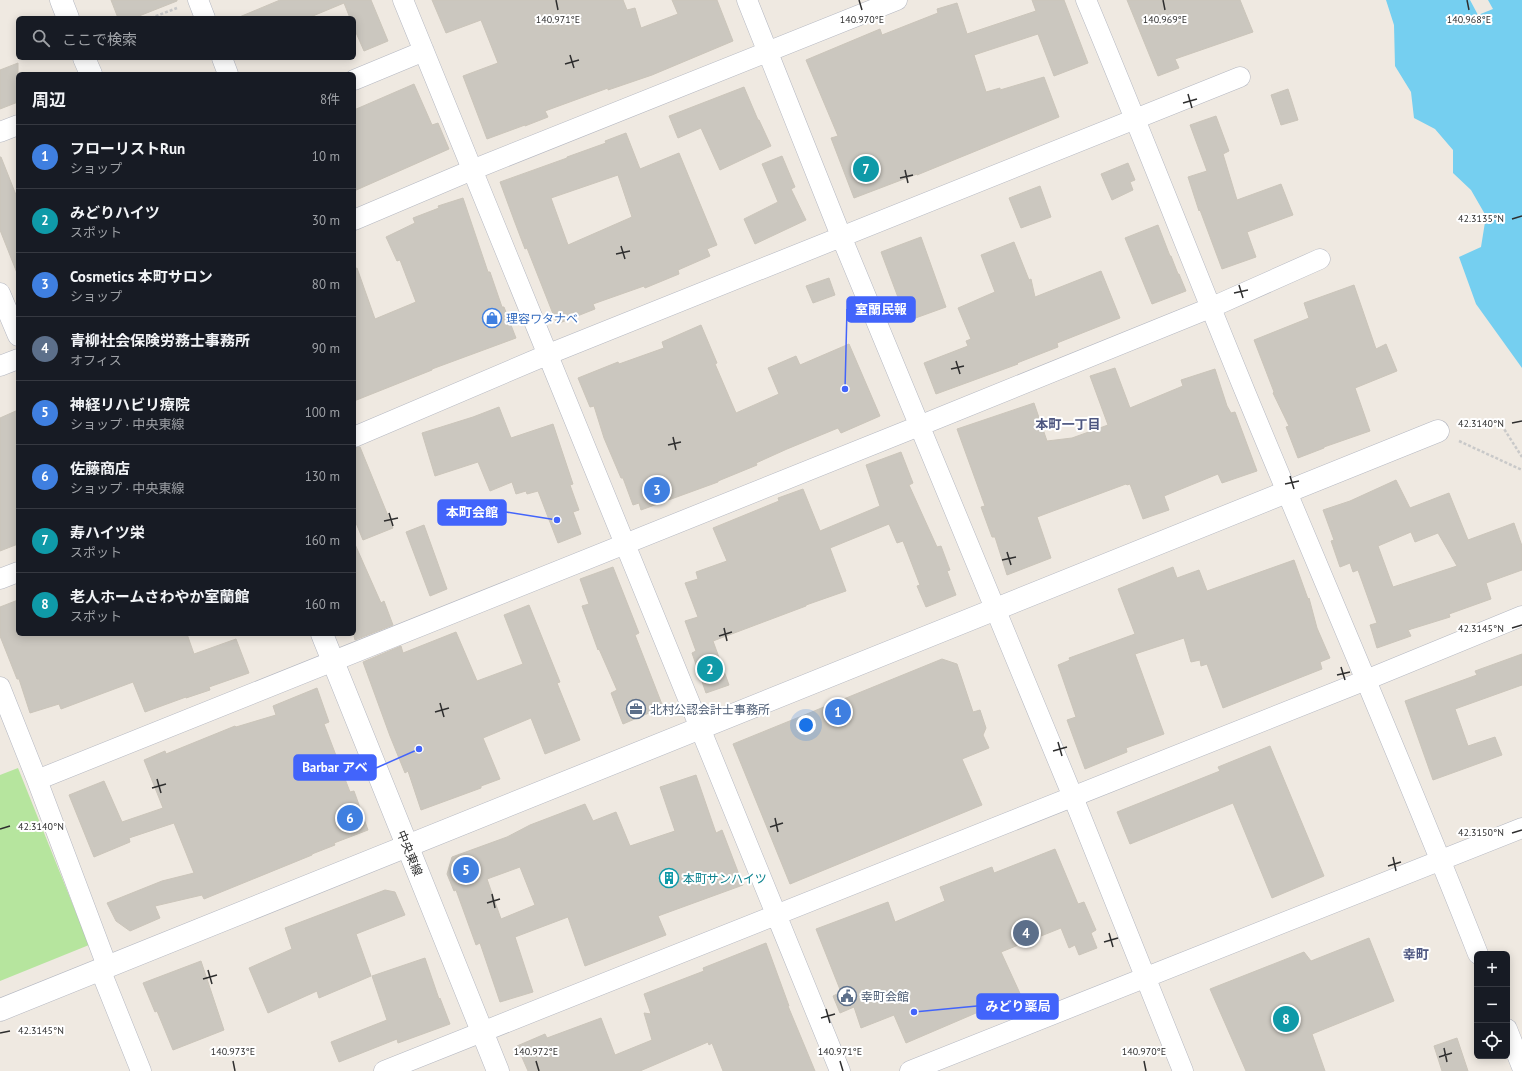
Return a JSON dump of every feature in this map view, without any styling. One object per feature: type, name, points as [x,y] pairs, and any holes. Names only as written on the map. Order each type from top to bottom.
[{"type":"street","points":[[61,0],[67,16]]},
{"type":"street","points":[[403,0],[840,1071]]},
{"type":"street","points":[[746,0],[841,236],[1073,797],[1182,1071]]},
{"type":"street","points":[[356,219],[472,170],[897,0]]},
{"type":"street","points":[[1086,0],[1136,119],[1210,308],[1366,680],[1477,951]]},
{"type":"street","points":[[190,3],[203,16]]},
{"type":"street","points":[[356,79],[424,51]]},
{"type":"street","points":[[85,60],[90,72]]},
{"type":"street","points":[[223,60],[227,72]]},
{"type":"street","points":[[356,436],[548,354],[1240,77]]},
{"type":"street","points":[[0,132],[16,126]]},
{"type":"street","points":[[37,780],[1210,308],[1320,259]]},
{"type":"street","points":[[0,293],[16,331]]},
{"type":"street","points":[[0,366],[16,360]]},
{"type":"street","points":[[0,1010],[1438,431]]},
{"type":"street","points":[[0,579],[16,573]]},
{"type":"street","points":[[384,1071],[1366,680],[1522,616]]},
{"type":"street","name":"中央東線","points":[[323,636],[498,1071]]},
{"type":"street","points":[[0,687],[37,780],[141,1071]]},
{"type":"street","points":[[910,1071],[1440,859],[1522,828]]},
{"type":"street","points":[[1514,1040],[1522,1067]]},
{"type":"path","points":[[156,16],[190,3]]},
{"type":"path","points":[[1499,421],[1522,457]]},
{"type":"path","points":[[1438,431],[1522,470]]},
{"type":"green space","points":[[18,768],[89,945],[0,981],[0,775]]},
{"type":"water","points":[[1386,0],[1470,0],[1478,15],[1493,9],[1488,0],[1522,0],[1522,368],[1476,304],[1459,257],[1481,247],[1486,216],[1471,190],[1453,173],[1453,150],[1435,129],[1414,118],[1411,92],[1395,66],[1394,25]]},
{"type":"building","points":[[111,0],[177,0],[139,16],[117,16]]},
{"type":"building","points":[[280,0],[371,0],[388,41],[364,51],[356,33],[356,16],[349,16],[344,3],[313,16],[242,16]]},
{"type":"building","points":[[432,0],[623,0],[627,10],[635,8],[641,28],[678,14],[672,0],[717,0],[733,41],[652,75],[608,90],[608,88],[545,111],[548,117],[487,139],[463,76],[498,63],[481,20],[446,33]]},
{"type":"building","points":[[1032,0],[1064,0],[1088,63],[1054,76],[1038,34],[974,55],[986,92],[1000,88],[1000,90],[1044,77],[1059,117],[917,175],[854,198],[831,138],[838,136],[806,60],[880,29],[882,35],[938,13],[937,9],[957,3],[967,34],[1036,11]]},
{"type":"building","points":[[1127,0],[1240,0],[1253,32],[1175,59],[1179,68],[1158,76]]},
{"type":"building","points":[[18,63],[18,72],[16,72],[16,103],[0,109],[0,70]]},
{"type":"building","points":[[414,84],[432,125],[438,123],[449,149],[356,190],[356,109]]},
{"type":"building","points":[[744,87],[771,146],[720,170],[701,128],[678,138],[669,116]]},
{"type":"building","points":[[1288,89],[1298,120],[1281,125],[1271,95]]},
{"type":"building","points":[[1216,116],[1229,151],[1223,154],[1237,200],[1281,184],[1293,215],[1247,232],[1256,257],[1222,269],[1200,210],[1199,211],[1188,177],[1207,171],[1190,125]]},
{"type":"building","points":[[626,133],[640,169],[679,153],[717,245],[707,249],[710,256],[678,270],[679,274],[645,288],[644,286],[593,304],[595,309],[557,324],[527,248],[525,249],[500,182],[606,143],[605,141]],"holes":[[[618,175],[632,217],[568,245],[551,198]]]},
{"type":"building","points":[[782,156],[795,187],[791,189],[806,220],[755,244],[744,219],[778,202],[762,164]]},
{"type":"building","points":[[1,157],[16,195],[16,270],[0,230]]},
{"type":"building","points":[[1128,163],[1135,180],[1130,182],[1133,190],[1112,200],[1101,174]]},
{"type":"building","points":[[1040,186],[1051,217],[1021,228],[1009,198]]},
{"type":"building","points":[[463,198],[488,272],[490,272],[502,307],[504,307],[516,338],[432,369],[356,400],[356,268],[375,319],[416,302],[400,260],[397,261],[386,237],[415,223],[413,218],[439,208],[438,206]]},
{"type":"building","points":[[1158,225],[1186,291],[1152,304],[1125,238]]},
{"type":"building","points":[[921,237],[946,307],[910,320],[902,299],[899,300],[881,252]]},
{"type":"building","points":[[1014,242],[1029,280],[1031,279],[1035,297],[1101,271],[1120,318],[1057,343],[1058,347],[1017,363],[1018,364],[936,394],[924,363],[968,346],[966,341],[971,339],[958,308],[995,292],[981,255]]},
{"type":"building","points":[[829,278],[835,295],[813,303],[806,286]]},
{"type":"building","points":[[1354,285],[1376,349],[1386,344],[1397,371],[1355,388],[1370,431],[1298,458],[1286,427],[1289,426],[1273,393],[1274,392],[1254,340],[1309,318],[1304,303]]},
{"type":"building","points":[[701,325],[717,363],[715,364],[736,413],[779,394],[768,368],[796,356],[800,365],[849,344],[880,416],[841,433],[838,428],[787,449],[756,463],[757,465],[718,482],[641,510],[639,503],[633,505],[623,478],[621,478],[604,438],[594,406],[590,407],[578,378],[618,362],[619,364],[664,348],[662,342]]},
{"type":"building","points":[[1115,368],[1130,408],[1183,386],[1181,380],[1215,369],[1227,406],[1231,413],[1235,412],[1257,471],[1222,483],[1218,474],[1164,496],[1169,510],[1143,519],[1130,484],[1126,484],[1037,517],[1051,558],[1007,575],[995,537],[992,537],[981,507],[985,506],[957,429],[1034,403],[1047,441],[1072,438],[1108,425],[1090,376]]},
{"type":"building","points":[[499,407],[511,438],[553,424],[573,484],[570,485],[579,510],[573,512],[581,534],[558,543],[538,491],[527,494],[526,491],[516,494],[512,482],[490,491],[478,462],[435,476],[422,433]]},
{"type":"building","points":[[16,411],[16,545],[0,551],[0,418]]},
{"type":"building","points":[[360,447],[393,528],[363,540],[356,523],[356,448]]},
{"type":"building","points":[[901,452],[913,483],[909,485],[937,547],[941,546],[950,570],[947,571],[956,595],[926,607],[917,586],[920,585],[903,541],[897,543],[889,524],[830,548],[846,591],[713,641],[729,685],[706,693],[692,653],[696,651],[685,621],[698,617],[685,583],[698,579],[696,572],[727,561],[713,528],[779,501],[778,498],[803,489],[820,531],[880,506],[866,465]]},
{"type":"building","points":[[1396,480],[1410,508],[1449,493],[1468,540],[1514,523],[1522,546],[1522,570],[1486,583],[1491,599],[1449,614],[1450,617],[1408,630],[1411,636],[1377,648],[1370,625],[1377,623],[1358,570],[1353,572],[1350,563],[1340,567],[1331,541],[1334,540],[1323,510],[1350,501]],"holes":[[[1411,532],[1415,542],[1438,533],[1457,566],[1393,587],[1378,546]]]},
{"type":"building","points":[[424,525],[447,589],[430,596],[406,532]]},
{"type":"building","points":[[356,547],[381,603],[384,601],[393,625],[355,640]]},
{"type":"building","points":[[1294,560],[1308,599],[1309,598],[1317,628],[1330,658],[1320,662],[1322,669],[1223,708],[1207,664],[1201,666],[1200,660],[1191,662],[1184,638],[1135,654],[1164,734],[1126,748],[1127,752],[1085,769],[1067,720],[1076,717],[1058,665],[1070,660],[1069,658],[1135,634],[1118,589],[1173,567],[1177,578],[1199,570],[1207,591]]},
{"type":"building","points":[[613,567],[639,633],[635,635],[663,707],[623,724],[611,693],[617,690],[599,649],[598,650],[582,606],[589,604],[580,579]]},
{"type":"building","points":[[16,601],[16,636],[188,636],[194,654],[236,639],[249,673],[209,687],[210,690],[145,712],[133,682],[61,709],[59,704],[30,713],[19,679],[17,679],[0,636],[0,607]]},
{"type":"building","points":[[529,605],[560,682],[557,683],[580,740],[545,754],[531,718],[483,738],[500,779],[481,786],[481,788],[421,810],[408,771],[405,773],[363,662],[401,646],[403,653],[456,632],[477,681],[523,664],[504,615]]},
{"type":"building","points":[[1522,654],[1522,685],[1455,709],[1468,746],[1495,737],[1502,755],[1433,780],[1405,701],[1477,675],[1475,671]]},
{"type":"building","points":[[942,659],[957,664],[973,712],[980,710],[986,728],[983,735],[989,748],[962,759],[982,805],[790,884],[733,744]]},
{"type":"building","points":[[317,688],[329,722],[324,724],[350,792],[354,791],[368,830],[334,843],[335,845],[312,855],[204,899],[202,895],[155,906],[160,918],[130,931],[116,921],[107,903],[162,881],[194,873],[174,823],[129,838],[130,842],[94,857],[69,795],[104,781],[122,822],[163,808],[144,760],[165,751],[166,754],[235,726],[236,727],[276,715],[273,706]]},
{"type":"building","points":[[1270,746],[1324,876],[1272,898],[1233,803],[1130,844],[1117,812],[1220,771],[1218,767]]},
{"type":"building","points":[[696,775],[716,833],[722,830],[743,885],[658,916],[666,935],[585,966],[568,917],[515,937],[533,992],[500,1002],[480,943],[476,945],[456,890],[454,891],[447,874],[452,857],[507,837],[530,825],[585,804],[593,821],[616,812],[630,846],[675,831],[660,787]],"holes":[[[520,867],[535,905],[501,919],[487,879]]]},
{"type":"building","points":[[1055,849],[1078,904],[1084,902],[1096,930],[1091,933],[1097,948],[1079,955],[1075,945],[1069,948],[1061,928],[1001,952],[1023,1000],[993,1014],[990,1007],[906,1043],[894,1015],[861,1028],[854,1007],[840,1013],[833,996],[841,992],[816,929],[888,902],[895,922],[945,901],[940,887],[992,867],[994,873]]},
{"type":"building","points":[[385,890],[395,892],[405,915],[356,934],[371,976],[319,998],[317,991],[268,1013],[249,968],[292,949],[285,928]]},
{"type":"building","points":[[1369,938],[1394,1001],[1312,1034],[1325,1071],[1246,1071],[1210,989],[1304,952],[1311,961]]},
{"type":"building","points":[[766,943],[788,1006],[815,1071],[723,1071],[712,1043],[709,1045],[708,1042],[640,1071],[528,1071],[517,1046],[545,1034],[547,1038],[601,1018],[615,1055],[652,1040],[644,1013],[651,1014],[644,994],[704,971],[703,968]]},
{"type":"building","points":[[425,958],[439,999],[440,998],[450,1024],[398,1043],[397,1039],[339,1062],[331,1042],[387,1020],[372,976]]},
{"type":"building","points":[[201,961],[224,1030],[173,1050],[157,1011],[155,1012],[143,983]]},
{"type":"building","points":[[1457,1038],[1468,1071],[1442,1071],[1434,1046]]},
{"type":"place","name":"寿ハイツ栄","points":[[866,169]]},
{"type":"place","name":"理容ワタナベ","points":[[492,318]]},
{"type":"place","name":"室蘭民報","points":[[845,389]]},
{"type":"place","name":"Cosmetics 本町サロン","points":[[657,490]]},
{"type":"place","name":"本町会館","points":[[557,520]]},
{"type":"place","name":"みどりハイツ","points":[[710,669]]},
{"type":"place","name":"北村公認会計士事務所","points":[[636,709]]},
{"type":"place","name":"フローリストRun","points":[[838,712]]},
{"type":"place","name":"Barbar アベ","points":[[419,749]]},
{"type":"place","name":"佐藤商店","points":[[350,818]]},
{"type":"place","name":"神経リハビリ療院","points":[[466,870]]},
{"type":"place","name":"本町サンハイツ","points":[[669,878]]},
{"type":"place","name":"青柳社会保険労務士事務所","points":[[1026,933]]},
{"type":"place","name":"幸町会館","points":[[847,996]]},
{"type":"place","name":"みどり薬局","points":[[914,1012]]},
{"type":"place","name":"老人ホームさわやか室蘭館","points":[[1286,1019]]},
{"type":"district","name":"本町一丁目","points":[[1068,424]]},
{"type":"district","name":"幸町","points":[[1416,954]]}]
